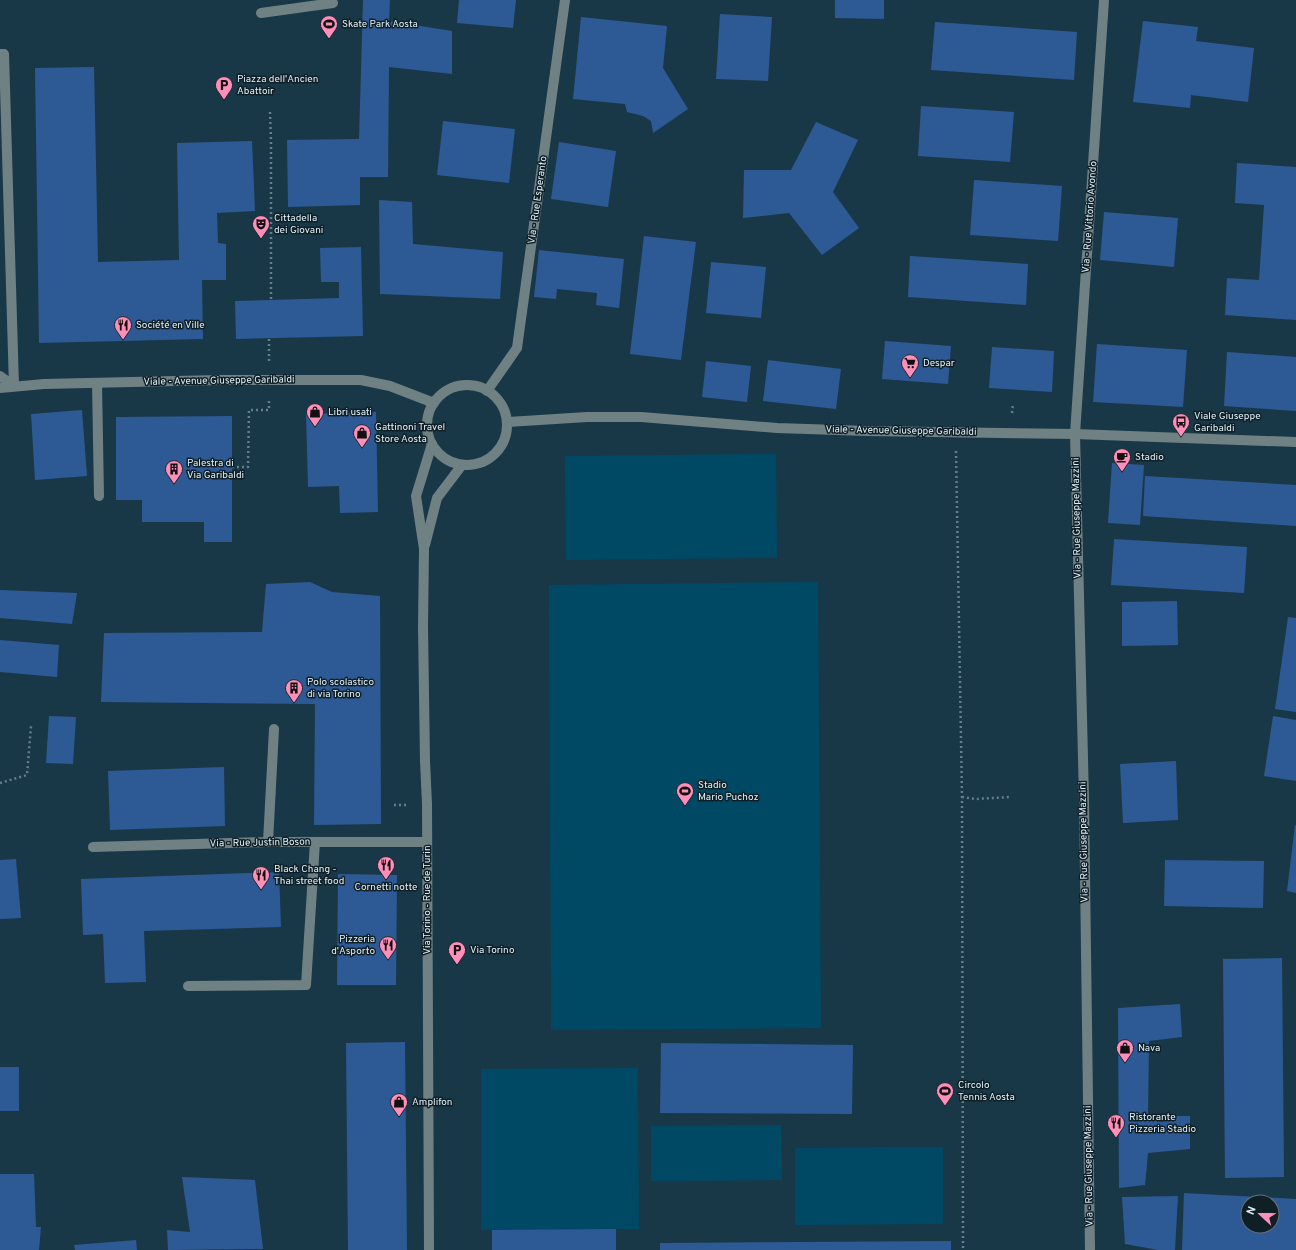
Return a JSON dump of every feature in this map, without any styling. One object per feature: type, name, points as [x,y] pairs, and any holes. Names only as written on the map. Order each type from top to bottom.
[{"type":"street","name":"Via - Rue Esperanto","points":[[487,391],[517,348],[565,0]]},
{"type":"street","name":"Via - Rue Vittorio Avondo","points":[[1075,434],[1104,0]]},
{"type":"street","points":[[261,13],[333,3]]},
{"type":"street","points":[[2,54],[14,386]]},
{"type":"street","points":[[0,376],[14,386]]},
{"type":"street","name":"Viale - Avenue Giuseppe Garibaldi","points":[[0,388],[14,386],[220,380],[361,380],[390,386],[434,403]]},
{"type":"street","points":[[97,384],[99,496]]},
{"type":"street","points":[[458,386],[478,387],[487,391],[501,404],[505,413],[507,422],[506,436],[499,449],[489,459],[476,464],[462,465],[450,462],[439,454],[432,444],[428,431],[428,416],[434,403],[440,396],[458,386]]},
{"type":"street","name":"Viale - Avenue Giuseppe Garibaldi","points":[[507,422],[587,417],[641,417],[777,428],[866,431],[1075,434],[1296,442]]},
{"type":"street","name":"Via - Rue Giuseppe Mazzini","points":[[1075,434],[1084,799],[1090,1250]]},
{"type":"street","name":"Via Torino - Rue de Turin","points":[[429,1250],[427,842],[423,626],[424,549],[416,496],[432,444]]},
{"type":"street","name":"Via Torino - Rue de Turin","points":[[424,549],[437,498],[462,465]]},
{"type":"street","points":[[268,842],[274,729]]},
{"type":"street","name":"Via - Rue Justin Boson","points":[[93,847],[268,842],[427,842]]},
{"type":"street","points":[[188,986],[306,985],[315,842]]},
{"type":"path","points":[[270,112],[271,300]]},
{"type":"path","points":[[232,467],[248,467],[248,410],[269,410],[269,381]]},
{"type":"path","points":[[956,463],[962,797],[963,1250]]},
{"type":"path","points":[[0,783],[27,775],[31,726]]},
{"type":"path","points":[[962,797],[975,799],[1011,797]]},
{"type":"shaded area","points":[[776,454],[777,558],[566,560],[565,456]]},
{"type":"shaded area","name":"Stadio Mario Puchoz","points":[[818,582],[821,1028],[551,1030],[549,585]]},
{"type":"shaded area","points":[[638,1068],[639,1229],[481,1230],[481,1069]]},
{"type":"shaded area","points":[[781,1125],[782,1180],[651,1181],[651,1126]]},
{"type":"shaded area","points":[[943,1147],[943,1224],[795,1225],[795,1148]]},
{"type":"building","points":[[363,0],[390,0],[389,21],[452,31],[452,74],[389,67],[388,177],[360,177],[360,205],[288,207],[287,140],[359,139]]},
{"type":"building","points":[[459,0],[516,0],[513,28],[457,23]]},
{"type":"building","points":[[835,0],[884,0],[884,19],[835,18]]},
{"type":"building","points":[[720,14],[772,17],[768,81],[716,79]]},
{"type":"building","points":[[581,17],[667,26],[663,68],[688,109],[653,133],[651,121],[643,116],[627,112],[625,104],[573,99]]},
{"type":"building","points":[[1143,21],[1198,27],[1196,41],[1254,48],[1248,102],[1191,95],[1190,108],[1133,102]]},
{"type":"building","points":[[935,22],[1077,32],[1074,80],[931,70]]},
{"type":"building","points":[[94,67],[98,262],[179,260],[177,143],[252,141],[255,211],[217,213],[218,243],[226,244],[226,280],[202,280],[203,339],[39,343],[35,68]]},
{"type":"building","points":[[921,106],[1014,112],[1010,162],[918,156]]},
{"type":"building","points":[[443,121],[515,129],[509,183],[437,175]]},
{"type":"building","points":[[816,122],[858,140],[833,192],[859,228],[822,255],[789,213],[743,218],[744,170],[791,170]]},
{"type":"building","points":[[559,142],[616,151],[608,207],[551,199]]},
{"type":"building","points":[[1237,163],[1296,167],[1296,320],[1225,315],[1227,278],[1259,280],[1264,205],[1235,203]]},
{"type":"building","points":[[974,180],[1062,186],[1058,241],[970,235]]},
{"type":"building","points":[[379,200],[412,202],[413,244],[503,252],[500,299],[380,294]]},
{"type":"building","points":[[1104,212],[1178,218],[1174,267],[1100,260]]},
{"type":"building","points":[[644,236],[696,242],[681,360],[630,354]]},
{"type":"building","points":[[361,247],[363,336],[236,339],[235,301],[339,298],[339,282],[321,282],[320,248]]},
{"type":"building","points":[[539,250],[624,259],[619,308],[596,305],[597,293],[557,289],[556,299],[534,297]]},
{"type":"building","points":[[910,256],[1028,264],[1026,305],[908,297]]},
{"type":"building","points":[[711,262],[766,267],[761,318],[706,313]]},
{"type":"building","points":[[885,341],[951,346],[948,384],[882,379]]},
{"type":"building","points":[[1097,344],[1187,350],[1183,407],[1093,402]]},
{"type":"building","points":[[992,347],[1054,351],[1052,392],[989,388]]},
{"type":"building","points":[[1227,352],[1296,357],[1296,411],[1224,406]]},
{"type":"building","points":[[768,360],[841,369],[836,409],[763,401]]},
{"type":"building","points":[[706,361],[751,366],[747,402],[702,397]]},
{"type":"building","points":[[82,410],[87,476],[35,480],[31,414]]},
{"type":"building","points":[[376,412],[378,512],[340,513],[339,486],[308,487],[306,414]]},
{"type":"building","name":"Palestra di Via Garibaldi","points":[[232,416],[232,542],[204,542],[204,522],[142,522],[142,500],[116,500],[116,417]]},
{"type":"building","points":[[1112,463],[1144,465],[1140,525],[1108,523]]},
{"type":"building","points":[[1145,476],[1296,485],[1296,526],[1143,516]]},
{"type":"building","points":[[1114,539],[1247,547],[1244,593],[1111,585]]},
{"type":"building","name":"Polo scolastico di via Torino","points":[[310,582],[332,592],[380,596],[381,824],[314,825],[315,704],[101,702],[104,633],[262,632],[266,584]]},
{"type":"building","points":[[0,590],[77,593],[72,624],[0,618]]},
{"type":"building","points":[[1177,601],[1178,645],[1122,646],[1122,602]]},
{"type":"building","points":[[1288,617],[1296,618],[1296,712],[1275,709]]},
{"type":"building","points":[[0,640],[59,645],[57,677],[0,672]]},
{"type":"building","points":[[49,716],[76,717],[73,764],[46,763]]},
{"type":"building","points":[[1273,716],[1296,720],[1296,781],[1264,776]]},
{"type":"building","points":[[1176,761],[1178,820],[1123,823],[1120,764]]},
{"type":"building","points":[[224,767],[225,826],[110,830],[108,771]]},
{"type":"building","points":[[1296,825],[1296,893],[1287,891]]},
{"type":"building","points":[[16,859],[21,918],[0,919],[0,860]]},
{"type":"building","points":[[1165,860],[1264,861],[1263,908],[1164,906]]},
{"type":"building","points":[[279,872],[281,927],[144,931],[146,982],[105,983],[103,934],[83,935],[81,879]]},
{"type":"building","points":[[338,874],[397,875],[396,985],[337,985]]},
{"type":"building","points":[[1282,958],[1284,1177],[1225,1178],[1223,959]]},
{"type":"building","points":[[1180,1004],[1182,1037],[1149,1041],[1148,1116],[1190,1116],[1190,1149],[1148,1153],[1145,1185],[1119,1188],[1118,1008]]},
{"type":"building","points":[[405,1042],[407,1250],[348,1250],[346,1043]]},
{"type":"building","points":[[661,1043],[853,1045],[852,1114],[660,1113]]},
{"type":"building","points":[[0,1067],[19,1067],[19,1111],[0,1111]]},
{"type":"building","points":[[0,1174],[34,1174],[36,1227],[41,1227],[39,1250],[0,1250]]},
{"type":"building","points":[[182,1177],[255,1180],[263,1249],[168,1250],[167,1230],[190,1232]]},
{"type":"building","points":[[1184,1193],[1240,1196],[1240,1234],[1280,1234],[1280,1198],[1296,1199],[1296,1250],[1182,1250]]},
{"type":"building","points":[[1178,1196],[1175,1250],[1158,1250],[1125,1244],[1122,1197]]},
{"type":"building","points":[[616,1229],[616,1250],[492,1250],[492,1230]]},
{"type":"building","points":[[136,1240],[137,1250],[75,1250],[74,1245]]},
{"type":"building","points":[[951,1241],[951,1250],[660,1250],[660,1243]]},
{"type":"place","name":"Skate Park Aosta","points":[[329,39]]},
{"type":"place","name":"Piazza dell'Ancien Abattoir","points":[[224,100]]},
{"type":"place","name":"Cittadella dei Giovani","points":[[261,239]]},
{"type":"place","name":"Société en Ville","points":[[123,340]]},
{"type":"place","name":"Despar","points":[[910,378]]},
{"type":"place","name":"Libri usati","points":[[315,427]]},
{"type":"place","name":"Viale Giuseppe Garibaldi","points":[[1181,437]]},
{"type":"place","name":"Gattinoni Travel Store Aosta","points":[[362,448]]},
{"type":"place","name":"Stadio","points":[[1122,472]]},
{"type":"place","name":"Palestra di Via Garibaldi","points":[[174,484]]},
{"type":"place","name":"Polo scolastico di via Torino","points":[[294,703]]},
{"type":"place","name":"Stadio Mario Puchoz","points":[[685,806]]},
{"type":"place","name":"Cornetti notte","points":[[386,880]]},
{"type":"place","name":"Black Chang - Thai street food","points":[[261,890]]},
{"type":"place","name":"Pizzeria d'Asporto","points":[[388,960]]},
{"type":"place","name":"Via Torino","points":[[457,965]]},
{"type":"place","name":"Nava","points":[[1125,1063]]},
{"type":"place","name":"Circolo Tennis Aosta","points":[[945,1106]]},
{"type":"place","name":"Amplifon","points":[[399,1117]]},
{"type":"place","name":"Ristorante Pizzeria Stadio","points":[[1116,1138]]}]
